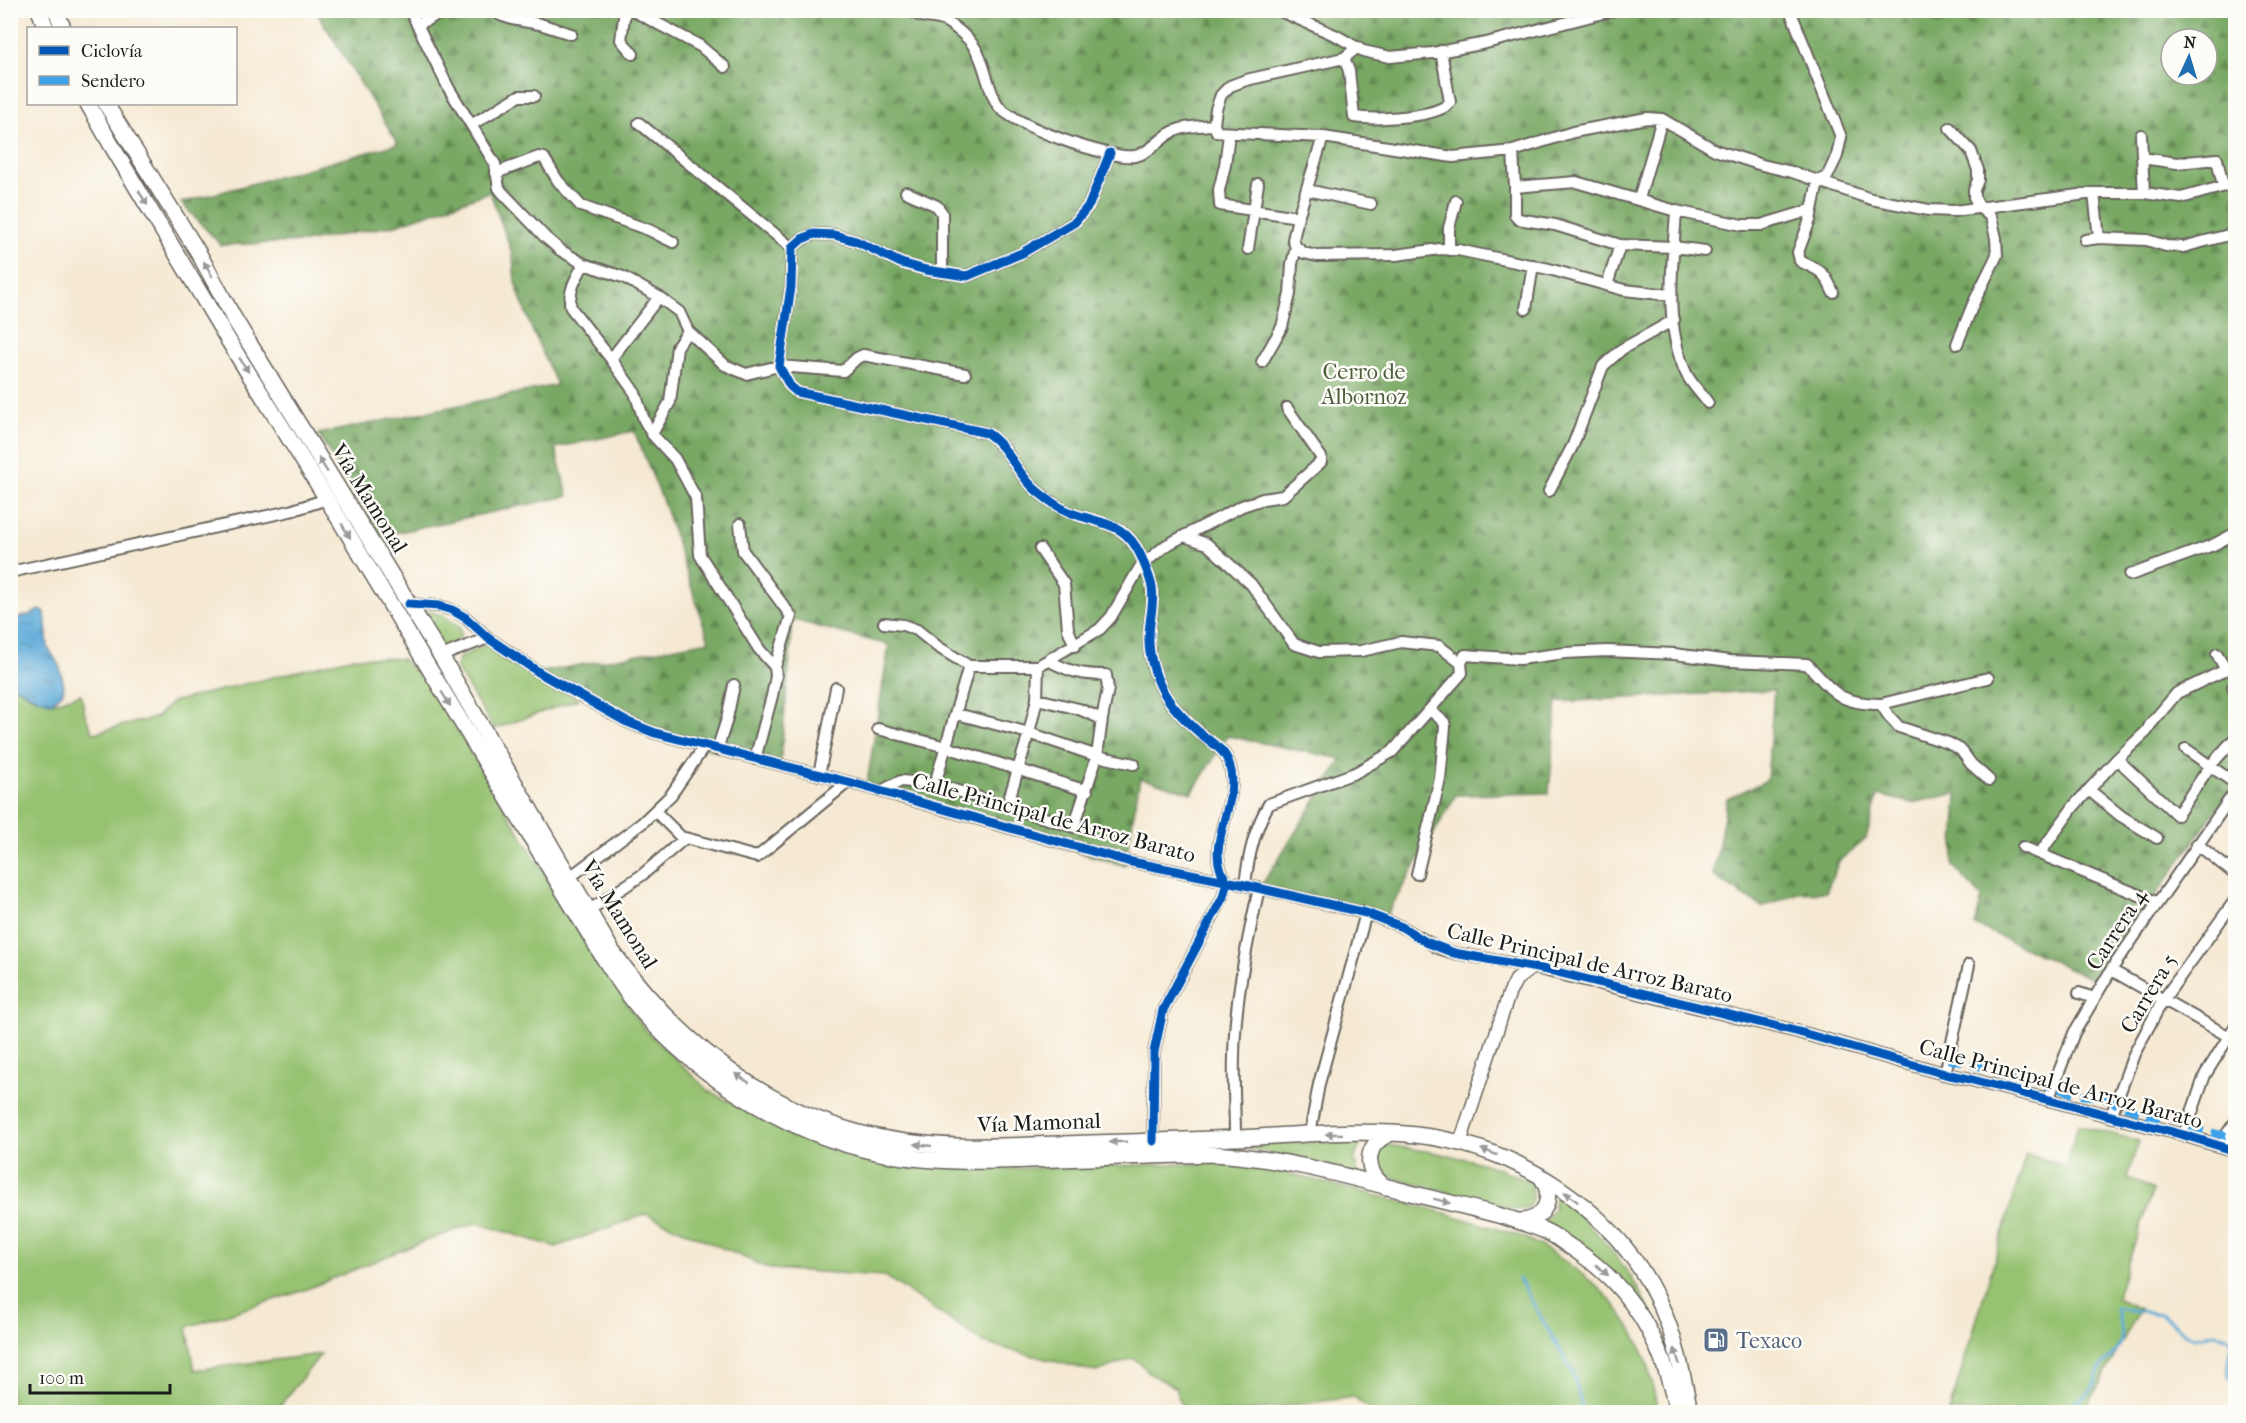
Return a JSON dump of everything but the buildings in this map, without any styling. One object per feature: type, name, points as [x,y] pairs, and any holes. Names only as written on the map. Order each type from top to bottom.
[{"type":"main road","points":[[39,10],[46,27]]},
{"type":"main road","points":[[56,10],[63,27]]},
{"type":"main road","name":"Vía Mamonal","points":[[89,105],[239,358],[327,499],[603,957],[647,1017],[675,1045],[738,1093],[789,1122],[850,1145],[920,1159],[997,1162],[1212,1154],[1241,1155],[1293,1164],[1385,1186],[1545,1230],[1611,1277],[1644,1319],[1658,1347],[1668,1375],[1677,1413]]},
{"type":"main road","name":"Vía Mamonal","points":[[107,105],[203,260],[235,320],[441,656],[612,951],[658,1009],[717,1062],[759,1089],[828,1122],[882,1138],[919,1145],[958,1148],[1310,1134],[1392,1133],[1438,1138],[1497,1155],[1541,1177],[1579,1202],[1620,1241],[1659,1301],[1679,1364],[1690,1413]]},
{"type":"main road","points":[[1385,1186],[1374,1176],[1370,1161],[1373,1146],[1392,1133]]},
{"type":"main road","points":[[1516,1221],[1533,1219],[1545,1209],[1549,1192],[1541,1177]]},
{"type":"street","points":[[410,10],[448,87],[491,157],[499,188],[560,250],[584,264],[623,277],[659,297],[679,312],[688,332],[725,365],[746,374],[779,366],[843,371],[857,358],[864,356],[965,374]]},
{"type":"street","points":[[417,25],[446,10]]},
{"type":"street","points":[[497,10],[500,15],[512,19],[540,24],[571,34]]},
{"type":"street","points":[[625,10],[621,40],[633,54]]},
{"type":"street","points":[[632,10],[700,46],[725,67]]},
{"type":"street","points":[[911,10],[920,17],[944,20],[968,39],[983,65],[998,106],[1018,122],[1053,138],[1110,153],[1137,156],[1171,132],[1214,125]]},
{"type":"street","points":[[1278,10],[1299,14],[1358,47],[1375,55],[1390,57],[1486,43],[1615,10]]},
{"type":"street","points":[[1790,10],[1841,136],[1837,156],[1827,177],[1818,181]]},
{"type":"street","points":[[1358,47],[1344,58],[1246,80],[1230,86],[1221,96],[1214,125],[1217,132],[1323,137],[1453,157],[1513,151],[1573,132],[1647,118],[1662,119],[1715,150],[1871,199],[1929,210],[1954,211],[2094,193],[2144,193],[2181,198],[2232,185],[2217,159],[2177,163],[2142,158]]},
{"type":"street","points":[[1344,58],[1349,71],[1354,117],[1413,116],[1444,107],[1450,102],[1441,51]]},
{"type":"street","points":[[471,124],[519,96],[534,96]]},
{"type":"street","points":[[1639,199],[1662,119]]},
{"type":"street","points":[[639,123],[792,248]]},
{"type":"street","points":[[1950,128],[1971,151],[1978,170],[1974,194],[1980,208],[1991,217],[1997,255],[1957,344]]},
{"type":"street","points":[[1229,134],[1219,190],[1220,205],[1298,217]]},
{"type":"street","points":[[2141,135],[2144,193]]},
{"type":"street","points":[[1323,137],[1293,240],[1296,247],[1304,253],[1317,256],[1396,255],[1449,250],[1533,265],[1624,290],[1670,295]]},
{"type":"street","points":[[1513,151],[1515,215],[1518,219],[1555,225],[1620,245],[1674,247],[1705,251]]},
{"type":"street","points":[[1110,153],[1092,200],[1075,222],[1022,253],[967,276],[942,273],[902,263],[856,241],[834,235],[814,234],[802,239],[792,248],[791,286],[779,366],[790,386],[797,392],[987,433],[1004,447],[1026,482],[1038,492],[1078,516],[1097,520],[1126,533],[1135,542],[1152,587],[1149,642],[1160,683],[1170,701],[1202,734],[1217,744],[1230,764],[1232,775],[1231,793],[1217,858],[1219,869],[1227,881],[1223,897],[1172,991],[1160,1020],[1154,1052],[1153,1141]]},
{"type":"street","points":[[496,173],[539,157],[544,158],[558,181],[581,206],[649,230],[673,242]]},
{"type":"street","points":[[1818,181],[1810,220],[1798,257],[1800,261],[1820,270],[1827,277],[1833,292]]},
{"type":"street","points":[[1515,187],[1576,182],[1676,211],[1742,225],[1761,225],[1811,210]]},
{"type":"street","points":[[1248,249],[1258,184]]},
{"type":"street","points":[[1307,190],[1371,204]]},
{"type":"street","points":[[906,192],[937,206],[942,213],[942,273]]},
{"type":"street","points":[[2094,193],[2099,238]]},
{"type":"street","points":[[1449,250],[1449,228],[1456,201]]},
{"type":"street","points":[[1676,211],[1670,295],[1678,351],[1687,374],[1708,403]]},
{"type":"street","points":[[2085,240],[2099,238],[2147,240],[2166,246],[2183,247],[2235,233]]},
{"type":"street","points":[[1607,285],[1620,245]]},
{"type":"street","points":[[1262,362],[1282,327],[1290,294],[1292,264],[1296,247]]},
{"type":"street","points":[[584,264],[575,280],[569,300],[571,308],[635,393],[644,420],[652,434],[675,459],[696,498],[702,560],[759,649],[775,667]]},
{"type":"street","points":[[1526,309],[1533,265]]},
{"type":"street","points":[[611,359],[659,297]]},
{"type":"street","points":[[1549,491],[1573,445],[1603,366],[1622,349],[1674,321]]},
{"type":"street","points":[[652,434],[670,402],[677,347],[688,332]]},
{"type":"street","points":[[1043,663],[1100,630],[1111,617],[1144,563],[1165,546],[1242,506],[1263,499],[1283,496],[1321,462],[1321,457],[1287,408]]},
{"type":"street","points":[[10,572],[290,511],[327,499]]},
{"type":"street","points":[[740,524],[743,551],[791,616],[775,667],[776,676],[772,696],[755,759]]},
{"type":"street","points":[[2130,575],[2214,545],[2235,533]]},
{"type":"street","points":[[1184,536],[1207,544],[1251,584],[1293,644],[1319,652],[1361,651],[1401,642],[1439,646],[1461,663]]},
{"type":"street","points":[[1040,549],[1064,584],[1068,629],[1075,646]]},
{"type":"street","name":"Calle Principal de Arroz Barato","points":[[409,604],[439,606],[452,610],[466,618],[488,638],[540,673],[625,722],[655,733],[848,782],[1126,861],[1227,881],[1366,913],[1402,927],[1438,948],[1454,953],[1533,968],[1798,1032],[1945,1074],[2184,1135],[2230,1149]]},
{"type":"street","points":[[881,791],[901,781],[935,784],[1074,827],[1097,756],[1108,689],[1106,675],[1066,671],[1043,663],[969,666],[938,647],[917,630],[903,625],[884,623]]},
{"type":"street","points":[[441,656],[488,638]]},
{"type":"street","points":[[1245,885],[1247,864],[1261,820],[1269,804],[1355,773],[1392,752],[1462,674],[1461,663],[1465,655],[1520,659],[1565,653],[1606,651],[1674,654],[1730,661],[1792,662],[1807,664],[1830,691],[1842,698],[1866,704],[1881,704],[1988,678]]},
{"type":"street","points":[[2040,854],[2074,806],[2117,759],[2147,731],[2150,724],[2177,693],[2230,667],[2217,654]]},
{"type":"street","points":[[1007,806],[1029,733],[1043,663]]},
{"type":"street","points":[[935,784],[969,666]]},
{"type":"street","points":[[717,750],[734,685]]},
{"type":"street","points":[[819,775],[836,688]]},
{"type":"street","points":[[1037,699],[1079,709],[1102,719]]},
{"type":"street","points":[[1881,704],[1899,727],[1948,743],[1961,750],[1971,764],[1989,780]]},
{"type":"street","points":[[1417,874],[1440,779],[1445,727],[1444,722],[1430,710]]},
{"type":"street","points":[[957,714],[1029,733],[1097,756],[1134,764]]},
{"type":"street","points":[[878,729],[946,747],[1087,791]]},
{"type":"street","points":[[2117,759],[2177,815],[2210,766],[2235,737]]},
{"type":"street","points":[[570,877],[655,811],[671,795],[704,747]]},
{"type":"street","points":[[2186,749],[2235,784]]},
{"type":"street","points":[[588,911],[642,875],[683,839],[690,838],[757,857],[848,782]]},
{"type":"street","points":[[2090,790],[2121,816],[2157,838]]},
{"type":"street","name":"Carrera 4","points":[[2048,1100],[2074,1033],[2094,998],[2156,902],[2235,790]]},
{"type":"street","points":[[655,811],[683,839]]},
{"type":"street","points":[[2197,844],[2235,875]]},
{"type":"street","points":[[2024,847],[2156,902]]},
{"type":"street","points":[[1235,1138],[1236,1024],[1242,971],[1259,888]]},
{"type":"street","name":"Carrera 5","points":[[2111,1116],[2134,1054],[2163,1000],[2235,899]]},
{"type":"street","points":[[1310,1134],[1319,1084],[1366,913]]},
{"type":"street","points":[[1945,1074],[1969,965]]},
{"type":"street","name":"Calle Principal de Arroz Barato","points":[[1460,1143],[1509,994],[1516,980],[1533,968]]},
{"type":"street","points":[[2111,970],[2228,1036]]},
{"type":"street","points":[[2079,993],[2094,998]]},
{"type":"street","points":[[2184,1135],[2205,1075],[2235,1025]]},
{"type":"street","points":[[2230,1149],[2226,1135],[2235,1121]]},
{"type":"green space","name":"Cerro de Albornoz","points":[[316,11],[2235,11],[2235,783],[2142,915],[2103,984],[1975,925],[1982,897],[1953,866],[1957,793],[1912,803],[1878,795],[1866,839],[1839,861],[1826,892],[1798,893],[1762,907],[1713,876],[1727,799],[1767,780],[1774,690],[1557,702],[1549,793],[1456,795],[1383,921],[1259,889],[1342,759],[1227,736],[1192,793],[1140,778],[1125,866],[866,789],[889,645],[793,620],[780,767],[654,735],[541,672],[709,641],[664,504],[634,431],[555,448],[568,496],[381,536],[318,434],[557,385],[533,332],[515,283],[513,256],[490,192],[396,225],[304,242],[221,245],[181,203],[398,144]]},
{"type":"green space","points":[[417,608],[442,615],[460,628],[461,636],[442,650]]},
{"type":"green space","points":[[488,643],[579,699],[494,729],[456,668],[459,658]]},
{"type":"green space","points":[[354,657],[402,659],[429,684],[597,959],[645,1030],[709,1091],[793,1136],[846,1154],[902,1165],[1001,1169],[1213,1163],[1270,1169],[1438,1211],[1521,1236],[1570,1265],[1594,1284],[1618,1309],[1646,1359],[1658,1412],[1373,1412],[1354,1397],[1241,1412],[1183,1412],[1175,1387],[1152,1375],[1134,1358],[1096,1372],[984,1343],[885,1276],[770,1269],[646,1214],[556,1247],[476,1223],[417,1244],[302,1291],[187,1327],[195,1370],[321,1354],[275,1412],[11,1412],[10,684],[34,697],[52,703],[81,694],[85,715],[93,733],[157,717],[172,702]]},
{"type":"green space","points":[[2078,1125],[2139,1141],[2127,1177],[2153,1190],[2116,1298],[2140,1309],[2084,1412],[1949,1412],[2026,1154],[2066,1166]]},
{"type":"green space","points":[[1361,1141],[1354,1160],[1359,1176],[1233,1144]]},
{"type":"green space","points":[[1388,1145],[1462,1158],[1515,1175],[1532,1183],[1533,1196],[1529,1207],[1517,1210],[1390,1177],[1375,1164],[1379,1148]]},
{"type":"green space","points":[[1555,1194],[1592,1228],[1624,1267],[1646,1305],[1673,1368],[1634,1300],[1539,1226],[1554,1209]]},
{"type":"water","points":[[39,610],[45,612],[48,648],[59,665],[64,685],[63,692],[52,703],[34,697],[11,684],[11,620]]},
{"type":"waterway","points":[[1519,1279],[1573,1373],[1583,1412]]},
{"type":"waterway","points":[[2049,1412],[2087,1395],[2102,1366],[2117,1351],[2122,1333],[2116,1308],[2161,1314],[2187,1335],[2194,1337],[2214,1334],[2228,1337],[2232,1343],[2229,1356],[2229,1377],[2236,1383]]},
{"type":"marked path","points":[[1948,1059],[2013,1074],[2077,1095],[2110,1100],[2160,1120]]},
{"type":"marked path","points":[[2189,1128],[2236,1138]]},
{"type":"cycle path","points":[[1110,153],[1089,205],[1075,222],[1022,253],[967,276],[926,270],[901,263],[856,241],[834,235],[814,234],[802,239],[792,248],[791,287],[779,366],[790,386],[797,392],[987,433],[1002,446],[1024,477],[1042,495],[1069,512],[1116,528],[1130,538],[1141,556],[1152,587],[1149,647],[1157,678],[1165,695],[1179,713],[1224,753],[1231,771],[1232,785],[1219,842],[1220,869],[1227,881],[1223,897],[1163,1010],[1154,1052],[1153,1141]]},
{"type":"cycle path","points":[[409,604],[439,606],[452,610],[466,618],[488,638],[540,673],[625,721],[655,733],[848,782],[1127,861],[1366,913],[1402,927],[1426,942],[1454,953],[1553,971],[1799,1032],[1945,1074],[2184,1135],[2236,1151]]},
{"type":"place","name":"Texaco","points":[[1716,1340]]}]
